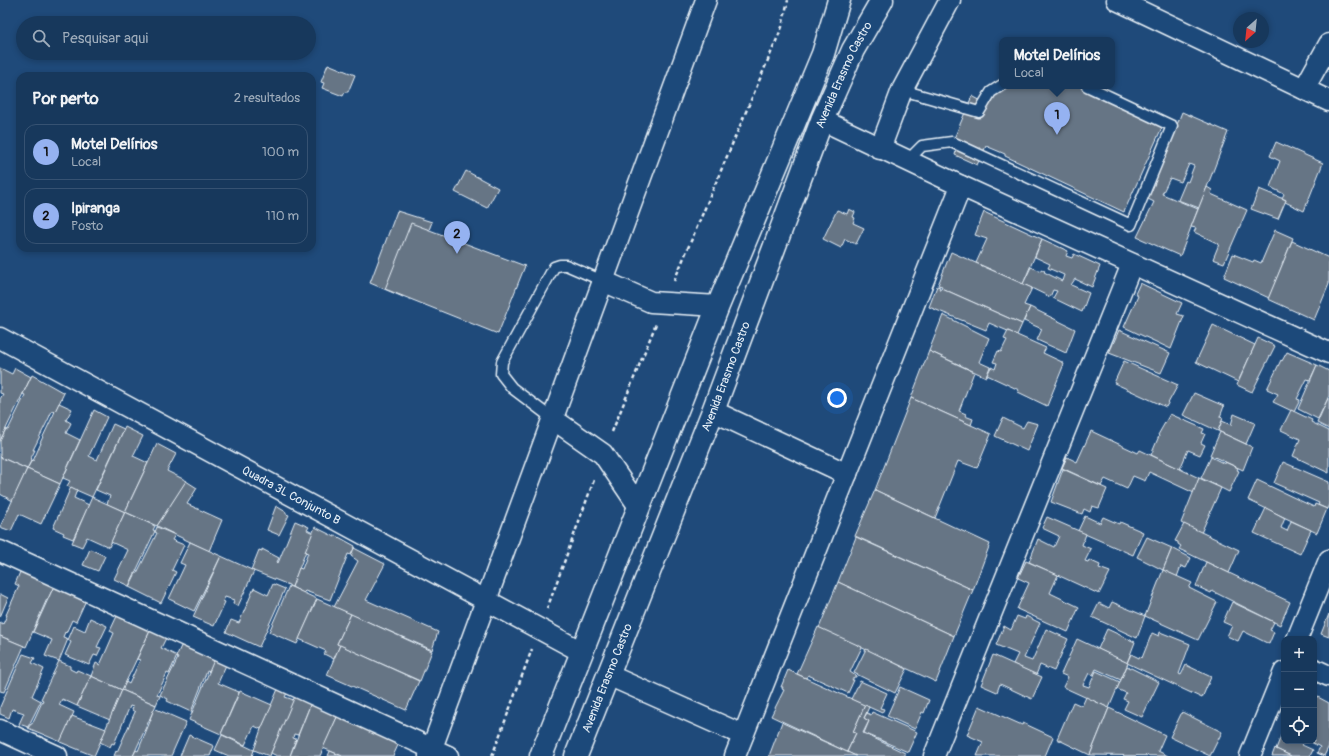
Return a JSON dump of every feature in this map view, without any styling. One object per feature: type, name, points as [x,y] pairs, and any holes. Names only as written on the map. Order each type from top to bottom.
[{"type":"main road","points":[[541,756],[718,306],[824,54],[839,0]]},
{"type":"main road","name":"Avenida Erasmo Castro","points":[[576,756],[714,411],[822,120],[853,50],[882,0]]},
{"type":"street","points":[[0,551],[436,754],[486,599],[706,0]]},
{"type":"street","points":[[880,149],[902,90],[950,0]]},
{"type":"street","points":[[1117,0],[1329,101]]},
{"type":"street","points":[[1304,89],[1329,44]]},
{"type":"street","points":[[822,120],[880,149],[1329,353]]},
{"type":"street","points":[[735,756],[961,186]]},
{"type":"street","points":[[934,756],[1132,264]]},
{"type":"street","points":[[603,281],[651,302],[718,306]]},
{"type":"street","name":"Quadra 3L Conjunto B","points":[[0,338],[582,652]]},
{"type":"street","points":[[714,411],[847,474]]},
{"type":"street","points":[[553,419],[603,454],[639,507]]},
{"type":"street","points":[[1298,636],[1329,560]]},
{"type":"street","points":[[1317,670],[1329,676]]},
{"type":"street","points":[[608,675],[743,735]]},
{"type":"street","points":[[1250,756],[1281,679]]},
{"type":"street","points":[[0,730],[57,756]]},
{"type":"lane","points":[[902,90],[979,112],[991,92],[999,87]]},
{"type":"lane","points":[[907,161],[922,146],[952,142],[1131,225],[1172,126],[1093,89]]},
{"type":"lane","points":[[553,419],[512,388],[501,374],[502,362],[554,267],[566,265],[603,281]]},
{"type":"path","points":[[492,756],[603,454],[664,303],[782,27],[788,0]]},
{"type":"building","points":[[328,64],[355,75],[348,92],[345,92],[343,96],[322,88],[324,83],[321,82]]},
{"type":"building","points":[[998,86],[999,89],[1087,89],[1163,125],[1124,212],[986,146],[977,165],[955,155],[956,151],[950,148],[972,96],[989,105]]},
{"type":"building","points":[[1182,112],[1228,132],[1199,208],[1178,200],[1186,181],[1188,182],[1194,166],[1189,164],[1181,182],[1170,178],[1162,194],[1198,209],[1180,256],[1137,237],[1154,202],[1148,199]]},
{"type":"building","points":[[1276,142],[1323,163],[1304,211],[1285,202],[1286,200],[1282,198],[1284,194],[1270,187],[1280,161],[1270,156]]},
{"type":"building","points":[[466,171],[498,188],[487,208],[455,192]]},
{"type":"building","points":[[1207,187],[1212,190],[1211,194],[1247,210],[1224,263],[1213,259],[1219,244],[1194,232],[1196,228],[1191,227]]},
{"type":"building","points":[[1259,189],[1286,200],[1278,219],[1251,209]]},
{"type":"building","points":[[849,209],[855,212],[853,223],[864,228],[856,244],[845,239],[841,248],[823,239],[837,210],[847,214]]},
{"type":"building","points":[[397,211],[432,222],[403,297],[370,283]]},
{"type":"building","points":[[984,212],[1042,239],[1023,284],[976,263],[987,239],[975,235]]},
{"type":"building","points":[[411,223],[525,266],[498,334],[385,289]]},
{"type":"building","points":[[1275,230],[1293,238],[1269,298],[1224,277],[1233,254],[1253,262],[1254,260],[1261,263]]},
{"type":"building","points":[[1042,239],[1068,251],[1066,256],[1072,258],[1074,254],[1100,266],[1092,287],[1075,279],[1071,285],[1089,293],[1082,312],[1053,298],[1057,291],[1053,290],[1050,297],[1023,284],[1031,267],[1041,271],[1041,269],[1062,281],[1064,275],[1048,268],[1050,264],[1035,257]]},
{"type":"building","points":[[1292,241],[1329,258],[1329,284],[1314,320],[1268,299]]},
{"type":"building","points":[[951,252],[1032,288],[1024,305],[1030,307],[1022,324],[941,288],[942,286],[938,285]]},
{"type":"building","points":[[1140,283],[1182,303],[1177,314],[1184,316],[1171,349],[1124,327],[1138,296],[1135,294]]},
{"type":"building","points":[[937,286],[940,287],[939,289],[941,288],[1022,324],[1017,335],[989,323],[986,330],[929,307]]},
{"type":"building","points":[[1030,307],[1075,329],[1066,353],[1037,340],[1042,329],[1024,321]]},
{"type":"building","points":[[943,315],[989,338],[979,362],[990,367],[986,377],[929,351]]},
{"type":"building","points":[[1213,325],[1255,345],[1238,382],[1196,362]]},
{"type":"building","points":[[1119,330],[1170,353],[1161,373],[1109,353]]},
{"type":"building","points":[[1008,331],[1046,348],[1043,353],[1064,364],[1047,406],[1018,392],[1019,390],[987,375],[991,367],[995,369],[997,363],[993,362],[998,351],[1001,352],[1007,340],[1004,339]]},
{"type":"building","points":[[1258,338],[1275,346],[1252,392],[1237,385]]},
{"type":"building","points":[[929,351],[974,372],[959,411],[966,414],[965,416],[973,419],[971,425],[911,398]]},
{"type":"building","points":[[1287,352],[1317,365],[1310,380],[1307,379],[1297,399],[1300,400],[1294,412],[1273,402],[1278,394],[1267,389],[1281,360],[1282,361]]},
{"type":"building","points":[[1124,361],[1178,385],[1166,407],[1114,383]]},
{"type":"building","points":[[1317,365],[1329,371],[1329,396],[1318,419],[1298,409]]},
{"type":"building","points":[[0,368],[12,374],[15,368],[31,377],[0,441],[0,399],[3,394],[0,393]]},
{"type":"building","points":[[32,375],[64,393],[55,412],[52,411],[33,450],[35,450],[27,469],[0,457],[0,441],[6,429],[8,430],[25,395],[23,394]]},
{"type":"building","points":[[1194,393],[1224,406],[1220,417],[1223,418],[1218,431],[1183,415]]},
{"type":"building","points":[[1329,396],[1329,429],[1317,423]]},
{"type":"building","points":[[911,398],[991,434],[977,468],[958,461],[935,518],[875,490]]},
{"type":"building","points":[[59,403],[72,409],[66,420],[71,423],[66,433],[80,440],[60,484],[27,469],[32,460],[33,461]]},
{"type":"building","points":[[94,410],[107,417],[89,456],[97,460],[113,424],[124,429],[92,497],[67,486],[70,481],[63,478]]},
{"type":"building","points":[[1291,410],[1312,420],[1311,422],[1329,431],[1329,473],[1293,456],[1300,439],[1281,430]]},
{"type":"building","points":[[1170,414],[1204,429],[1202,433],[1205,434],[1201,443],[1205,445],[1200,455],[1188,450],[1180,469],[1151,455],[1159,436],[1158,435]]},
{"type":"building","points":[[1234,414],[1255,423],[1246,444],[1218,431],[1222,421],[1231,425]]},
{"type":"building","points":[[1003,418],[1023,428],[1027,421],[1038,424],[1027,451],[995,436]]},
{"type":"building","points":[[125,427],[143,436],[133,456],[148,463],[125,512],[107,504],[110,496],[96,490]]},
{"type":"building","points":[[1091,431],[1138,453],[1140,450],[1199,478],[1194,493],[1149,472],[1145,481],[1133,476],[1127,489],[1105,479],[1101,486],[1062,468],[1067,457],[1077,462]]},
{"type":"building","points":[[1220,432],[1252,447],[1243,470],[1210,455]]},
{"type":"building","points":[[157,444],[176,454],[167,471],[187,481],[157,526],[125,512]]},
{"type":"building","points":[[0,457],[27,469],[13,501],[0,494]]},
{"type":"building","points":[[1211,457],[1225,464],[1225,462],[1238,468],[1237,470],[1239,471],[1229,492],[1201,478]]},
{"type":"building","points":[[1283,462],[1329,482],[1329,504],[1327,509],[1318,505],[1319,503],[1274,483]]},
{"type":"building","points":[[27,469],[60,484],[41,524],[19,514],[11,531],[0,527]]},
{"type":"building","points":[[1063,469],[1107,489],[1099,508],[1092,506],[1090,512],[1084,509],[1082,514],[1051,502]]},
{"type":"building","points":[[1199,478],[1221,488],[1201,533],[1181,523]]},
{"type":"building","points":[[1257,480],[1314,507],[1315,504],[1327,509],[1317,533],[1248,500]]},
{"type":"building","points":[[186,481],[197,488],[187,504],[222,520],[209,551],[157,526]]},
{"type":"building","points":[[71,487],[77,490],[74,498],[89,505],[73,539],[63,535],[64,533],[53,528]]},
{"type":"building","points":[[875,490],[990,544],[973,590],[855,536]]},
{"type":"building","points":[[92,497],[125,512],[109,547],[87,537],[82,547],[72,543]]},
{"type":"building","points":[[276,506],[289,515],[279,535],[267,530]]},
{"type":"building","points":[[1266,508],[1285,518],[1281,528],[1287,531],[1291,521],[1311,530],[1300,554],[1254,533]]},
{"type":"building","points":[[125,512],[155,526],[153,530],[155,531],[129,586],[114,579],[128,550],[111,542]]},
{"type":"building","points":[[1085,516],[1100,523],[1103,517],[1119,524],[1120,522],[1143,532],[1133,555],[1078,531]]},
{"type":"building","points":[[1047,517],[1086,534],[1082,545],[1091,549],[1085,561],[1088,562],[1089,560],[1100,565],[1099,568],[1110,572],[1099,594],[1029,562],[1038,539],[1054,547],[1059,536],[1042,528]]},
{"type":"building","points":[[295,521],[309,527],[307,530],[313,533],[292,587],[251,570],[259,550],[262,551],[262,549],[279,558],[278,563]]},
{"type":"building","points":[[1184,524],[1239,550],[1229,573],[1179,549],[1181,546],[1175,541]]},
{"type":"building","points":[[157,527],[175,535],[172,540],[184,545],[172,570],[176,572],[161,603],[129,587],[157,533],[155,532]]},
{"type":"building","points":[[315,527],[335,537],[335,535],[355,546],[351,555],[348,554],[330,600],[305,591],[303,593],[292,587],[299,568],[302,569],[308,553],[305,552]]},
{"type":"building","points":[[856,537],[973,590],[954,636],[838,582]]},
{"type":"building","points":[[1147,537],[1172,548],[1163,570],[1137,557]]},
{"type":"building","points":[[190,542],[221,556],[194,611],[169,599],[185,565],[180,563]]},
{"type":"building","points":[[354,548],[385,564],[366,600],[438,632],[432,650],[334,607],[358,561],[351,556]]},
{"type":"building","points":[[1172,548],[1191,558],[1186,568],[1181,566],[1177,577],[1163,570]]},
{"type":"building","points":[[90,549],[105,556],[98,571],[83,565]]},
{"type":"building","points":[[221,556],[254,571],[238,606],[233,604],[234,600],[225,597],[223,601],[225,602],[214,626],[193,617]]},
{"type":"building","points":[[1026,561],[1058,575],[1050,593],[1079,607],[1068,632],[1017,609],[1029,583],[1018,578]]},
{"type":"building","points":[[1206,562],[1290,602],[1280,625],[1212,591],[1211,593],[1196,586]]},
{"type":"building","points":[[1163,570],[1192,583],[1189,588],[1217,602],[1198,640],[1145,616]]},
{"type":"building","points":[[20,572],[54,586],[26,647],[0,636],[0,622],[3,624],[19,586],[15,584]]},
{"type":"building","points":[[838,582],[954,636],[936,682],[819,628]]},
{"type":"building","points":[[273,584],[285,589],[259,647],[226,632],[231,620],[239,623],[254,588],[268,595]]},
{"type":"building","points":[[54,586],[86,600],[76,622],[72,620],[66,633],[65,632],[63,637],[68,639],[59,661],[45,656],[52,640],[33,632]]},
{"type":"building","points":[[289,586],[317,599],[297,644],[269,632]]},
{"type":"building","points":[[0,594],[8,598],[0,617]]},
{"type":"building","points":[[317,599],[351,614],[337,644],[340,645],[334,659],[324,654],[326,651],[299,639]]},
{"type":"building","points":[[1112,602],[1145,616],[1137,638],[1092,617],[1099,603],[1109,608]]},
{"type":"building","points":[[1232,602],[1274,622],[1270,630],[1274,632],[1269,644],[1243,631],[1238,641],[1227,636],[1232,626],[1223,622]]},
{"type":"building","points":[[351,614],[432,651],[420,681],[337,644]]},
{"type":"building","points":[[1329,614],[1329,637],[1321,634]]},
{"type":"building","points":[[117,616],[150,631],[122,690],[91,676],[96,663],[100,665],[114,633],[110,631]]},
{"type":"building","points":[[1017,616],[1025,619],[1026,616],[1040,623],[1024,658],[1032,661],[1046,629],[1068,639],[1054,671],[1040,665],[1036,675],[1013,664],[1018,654],[996,645],[1004,626],[1011,630]]},
{"type":"building","points":[[90,618],[107,626],[97,647],[101,648],[97,656],[94,655],[89,665],[65,655],[71,642],[68,640],[74,626],[85,631]]},
{"type":"building","points":[[818,627],[862,647],[850,672],[856,677],[852,680],[854,680],[848,693],[808,675],[806,678],[797,674]]},
{"type":"building","points":[[1107,629],[1135,642],[1127,663],[1098,649]]},
{"type":"building","points":[[150,631],[166,638],[161,648],[177,656],[157,695],[160,696],[156,705],[122,690],[126,682],[129,684],[140,660],[137,659]]},
{"type":"building","points":[[1160,632],[1190,644],[1179,674],[1181,675],[1186,665],[1211,677],[1202,698],[1127,663],[1131,654],[1142,658],[1152,633],[1159,636]]},
{"type":"building","points":[[0,636],[24,646],[4,692],[0,691]]},
{"type":"building","points":[[1077,639],[1128,663],[1121,680],[1096,669],[1093,675],[1089,673],[1083,685],[1089,687],[1096,671],[1120,682],[1109,708],[1063,687],[1068,677],[1061,674]]},
{"type":"building","points":[[182,644],[215,659],[210,672],[207,671],[191,712],[167,701],[168,699],[160,695],[178,658],[176,657]]},
{"type":"building","points":[[340,645],[419,681],[406,710],[327,675]]},
{"type":"building","points":[[866,649],[907,669],[895,693],[854,673]]},
{"type":"building","points":[[23,654],[35,658],[32,663],[44,669],[32,696],[41,701],[28,727],[19,724],[24,713],[12,709],[9,718],[0,714],[0,707]]},
{"type":"building","points":[[993,655],[1042,677],[1032,699],[1000,684],[997,692],[981,685]]},
{"type":"building","points":[[214,660],[226,665],[218,683],[239,692],[221,734],[189,720]]},
{"type":"building","points":[[59,661],[70,666],[70,669],[76,672],[77,670],[91,676],[77,706],[62,699],[59,705],[74,712],[61,742],[28,728],[32,724],[43,700],[41,699]]},
{"type":"building","points":[[1127,666],[1159,682],[1142,717],[1124,709],[1128,701],[1123,699],[1126,693],[1117,689]]},
{"type":"building","points":[[788,670],[865,705],[853,732],[856,733],[847,752],[771,716],[784,690],[782,689],[783,687],[781,687]]},
{"type":"building","points":[[91,676],[122,690],[110,720],[77,706]]},
{"type":"building","points":[[860,681],[887,693],[880,708],[884,709],[882,713],[851,699]]},
{"type":"building","points":[[900,687],[929,700],[915,729],[887,716]]},
{"type":"building","points":[[278,689],[287,693],[285,697],[294,700],[269,756],[254,750]]},
{"type":"building","points":[[122,690],[156,705],[133,756],[114,756],[135,712],[132,710],[133,707],[130,706],[114,744],[112,743],[110,747],[100,742]]},
{"type":"building","points":[[240,691],[272,705],[261,729],[254,726],[245,745],[221,734]]},
{"type":"building","points":[[295,696],[311,703],[298,735],[294,734],[293,738],[296,739],[290,756],[277,756],[271,753]]},
{"type":"building","points":[[1086,697],[1109,708],[1090,755],[1057,739],[1073,702],[1082,706]]},
{"type":"building","points":[[1317,697],[1329,703],[1329,746],[1324,756],[1317,753],[1320,747],[1314,744],[1317,744]]},
{"type":"building","points":[[311,703],[338,715],[320,756],[290,756]]},
{"type":"building","points":[[865,705],[869,707],[864,718],[869,721],[863,733],[905,753],[905,756],[856,756],[847,752],[856,733],[853,732]]},
{"type":"building","points":[[979,706],[1022,725],[1023,723],[1053,737],[1045,756],[977,756],[983,742],[967,735]]},
{"type":"building","points":[[1109,708],[1165,735],[1158,751],[1168,756],[1090,755]]},
{"type":"building","points":[[154,709],[186,722],[171,756],[133,756],[136,750],[138,751]]},
{"type":"building","points":[[872,712],[917,732],[908,752],[864,733],[869,721],[864,718],[867,713],[871,715]]},
{"type":"building","points":[[1182,712],[1222,732],[1210,756],[1170,737]]},
{"type":"building","points":[[338,715],[399,743],[393,756],[342,756],[323,748]]},
{"type":"building","points":[[72,716],[106,729],[94,756],[60,742]]},
{"type":"building","points":[[782,722],[783,723],[856,756],[769,756]]},
{"type":"building","points":[[189,735],[214,746],[210,756],[180,756]]},
{"type":"building","points":[[222,735],[254,750],[252,756],[229,756],[215,750]]},
{"type":"building","points":[[1281,736],[1281,744],[1302,744],[1313,750],[1310,756],[1291,756],[1276,749]]},
{"type":"building","points":[[1275,748],[1276,749],[1291,756],[1272,756]]},
{"type":"building","points":[[330,751],[342,756],[328,756]]},
{"type":"place","name":"Motel Delírios","points":[[1057,135]]},
{"type":"place","name":"Ipiranga","points":[[457,254]]}]
